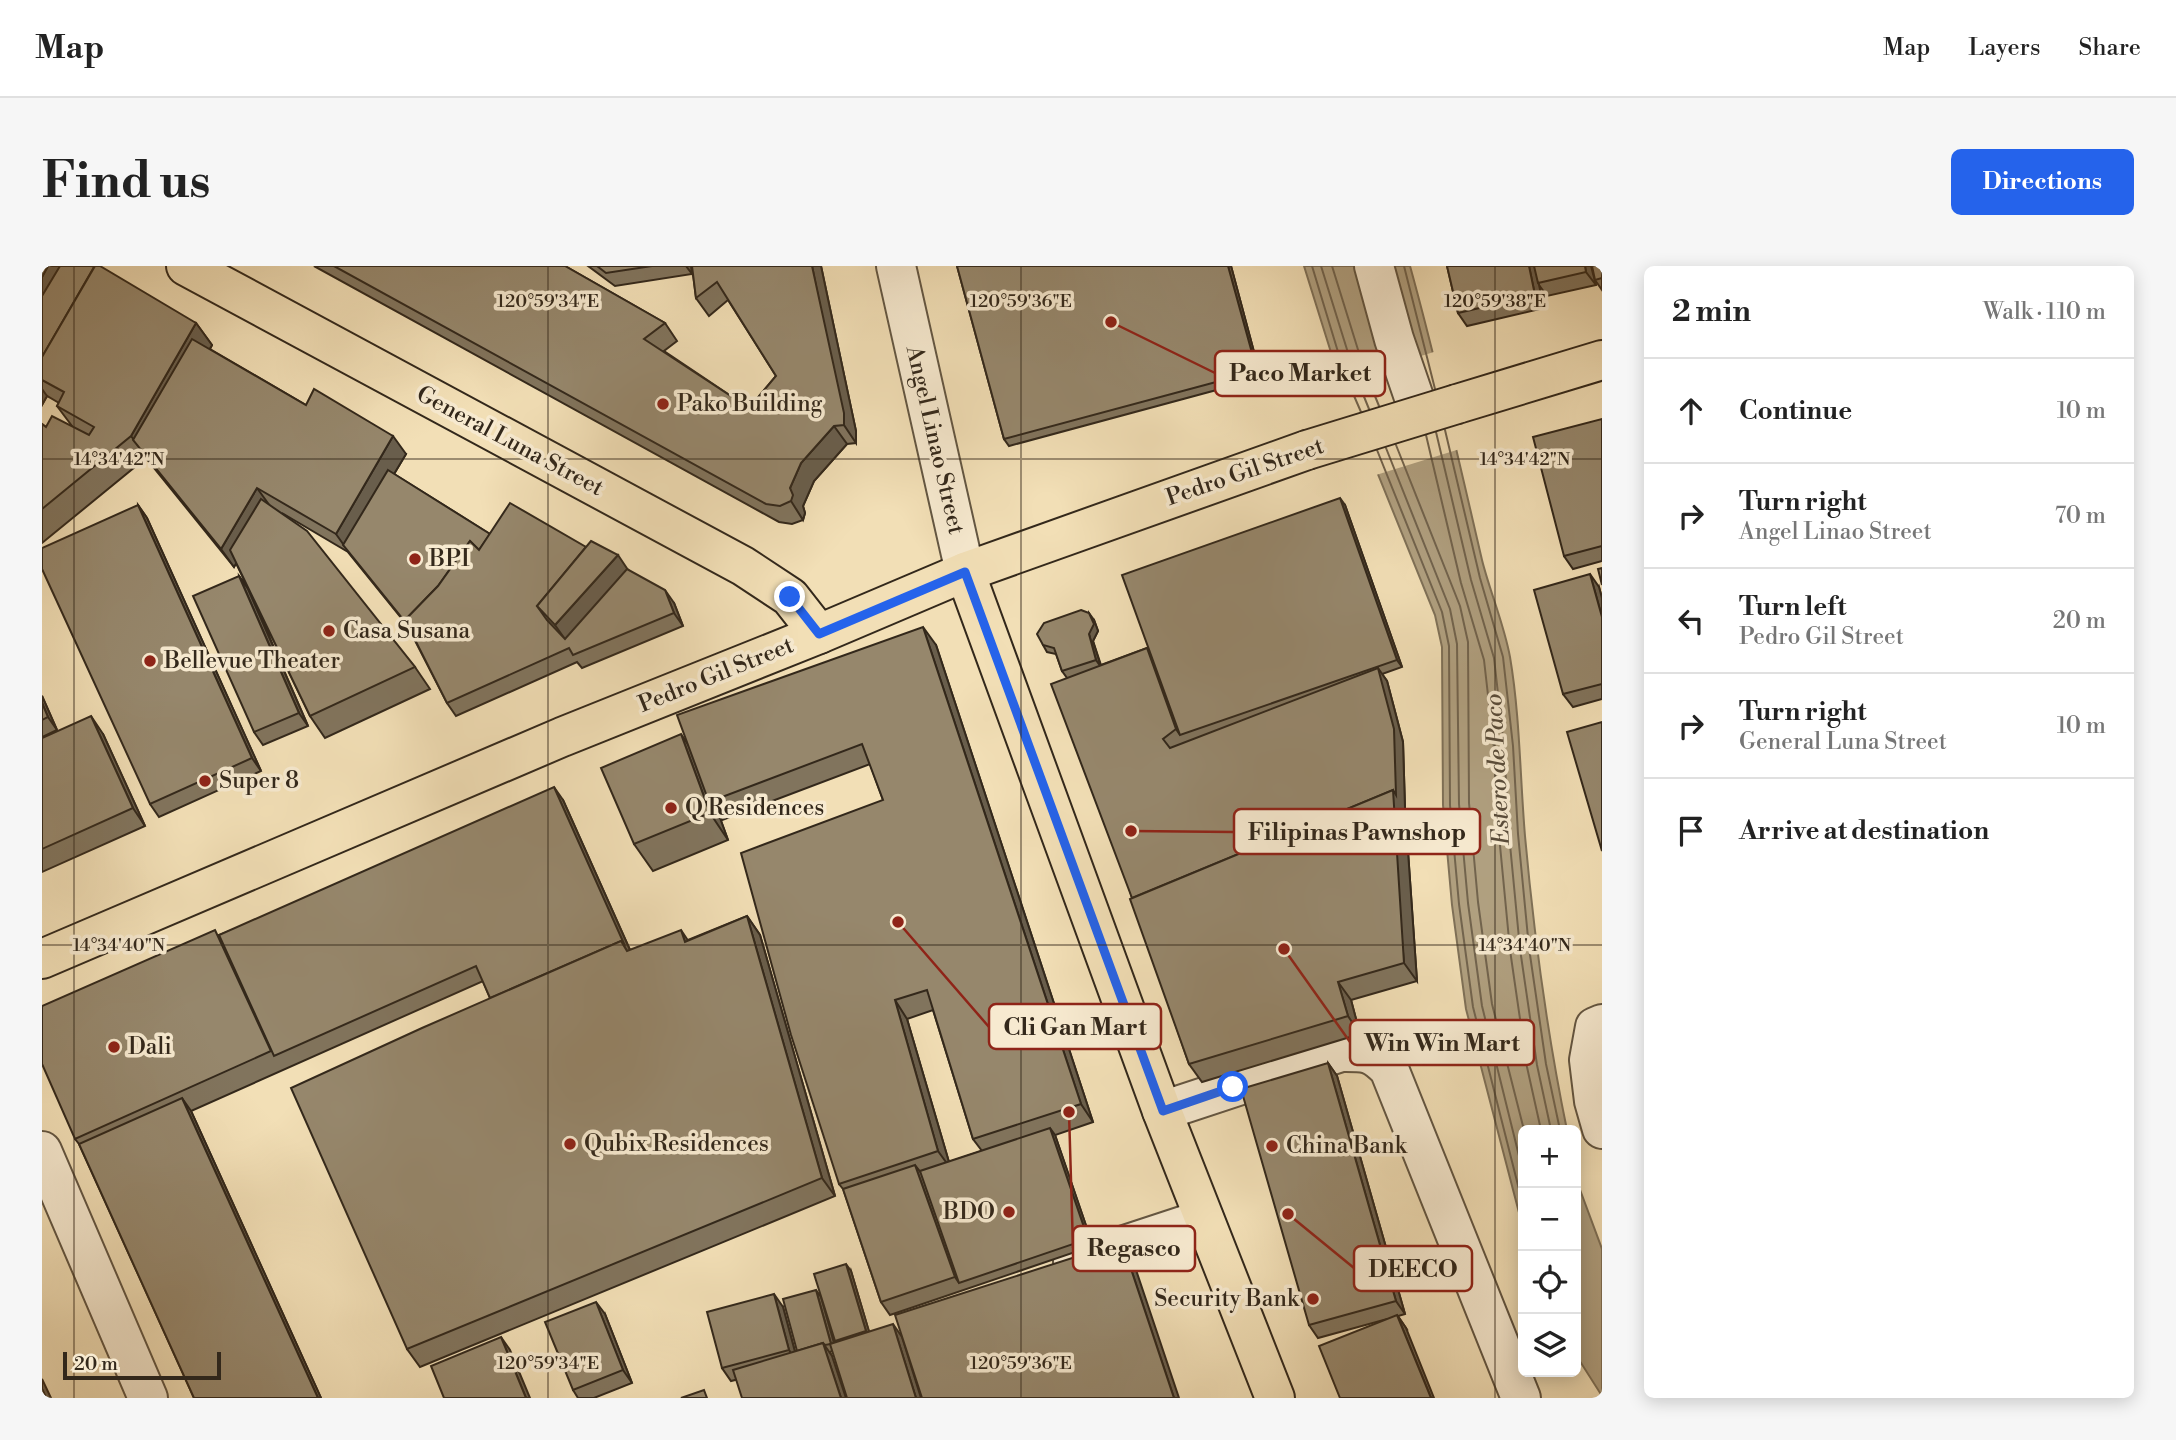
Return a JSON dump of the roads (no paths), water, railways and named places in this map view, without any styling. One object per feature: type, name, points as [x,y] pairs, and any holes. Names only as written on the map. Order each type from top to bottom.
[{"type":"main road","name":"General Luna Street","points":[[186,266],[743,566],[790,597],[819,634]]},
{"type":"main road","name":"Pedro Gil Street","points":[[42,959],[562,737],[965,572],[1307,450],[1602,360]]},
{"type":"main road","name":"Angel Linao Street","points":[[965,572],[1163,1111],[1275,1398]]},
{"type":"street","name":"Angel Linao Street","points":[[896,266],[965,572]]},
{"type":"street","points":[[1374,266],[1394,339],[1420,415]]},
{"type":"street","points":[[1602,1024],[1595,1027],[1589,1060],[1594,1101],[1602,1129]]},
{"type":"street","points":[[1163,1111],[1341,1052],[1361,1052],[1376,1056],[1389,1069],[1521,1398]]},
{"type":"street","points":[[42,1151],[148,1398]]},
{"type":"street","points":[[1042,1273],[1204,1219]]},
{"type":"water","name":"Estero de Paco","points":[[1304,266],[1410,266],[1482,560],[1507,645],[1516,702],[1525,836],[1537,947],[1566,1125],[1518,1125],[1518,1209],[1466,1009],[1452,905],[1443,805],[1442,647],[1435,615],[1339,378]]},
{"type":"water","points":[[1581,1192],[1602,1249],[1602,1396],[1581,1363]]},
{"type":"place","name":"Paco Market","points":[[1111,322]]},
{"type":"place","name":"Pako Building","points":[[663,404]]},
{"type":"place","name":"BPI","points":[[415,559]]},
{"type":"place","name":"Casa Susana","points":[[329,631]]},
{"type":"place","name":"Bellevue Theater","points":[[150,661]]},
{"type":"place","name":"Super 8","points":[[205,781]]},
{"type":"place","name":"Q Residences","points":[[671,808]]},
{"type":"place","name":"Filipinas Pawnshop","points":[[1131,831]]},
{"type":"place","name":"Cli Gan Mart","points":[[898,922]]},
{"type":"place","name":"Win Win Mart","points":[[1284,949]]},
{"type":"place","name":"Dali","points":[[114,1047]]},
{"type":"place","name":"Regasco","points":[[1069,1112]]},
{"type":"place","name":"Qubix Residences","points":[[570,1144]]},
{"type":"place","name":"China Bank","points":[[1272,1146]]},
{"type":"place","name":"BDO","points":[[1009,1212]]},
{"type":"place","name":"DEECO","points":[[1288,1214]]},
{"type":"place","name":"Security Bank","points":[[1313,1299]]}]
